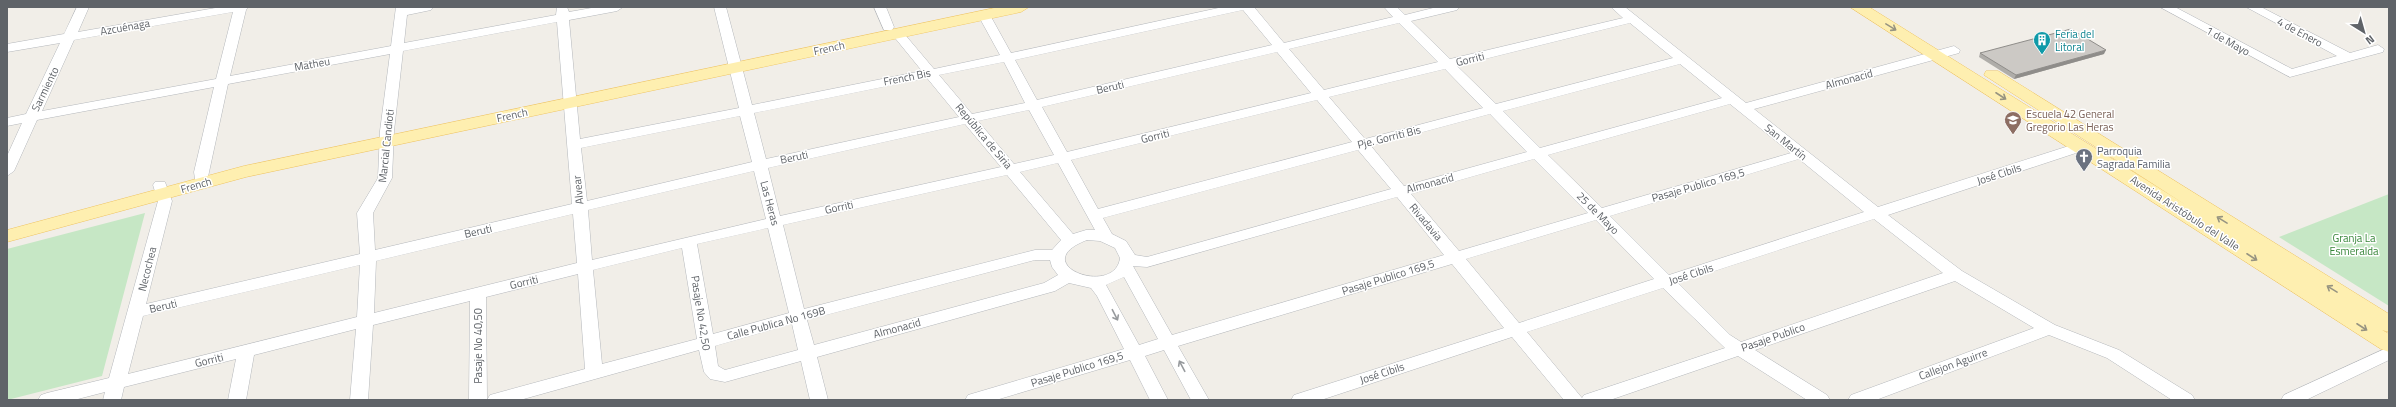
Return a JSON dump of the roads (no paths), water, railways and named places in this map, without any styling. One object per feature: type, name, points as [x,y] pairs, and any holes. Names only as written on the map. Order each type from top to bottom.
[{"type":"main road","name":"French","points":[[7,224],[162,189],[201,177],[387,136],[983,11],[1021,7]]},
{"type":"main road","name":"Avenida Aristóbulo del Valle","points":[[1858,7],[1945,53],[2389,324]]},
{"type":"main road","name":"Avenida Aristóbulo del Valle","points":[[1883,7],[1945,53],[2080,147],[2389,344]]},
{"type":"main road","name":"French","points":[[7,236],[114,209],[162,189]]},
{"type":"street","name":"Sarmiento","points":[[7,171],[71,37],[83,7]]},
{"type":"street","name":"Azcuénaga","points":[[7,48],[240,7]]},
{"type":"street","points":[[201,177],[221,81],[240,7]]},
{"type":"street","points":[[402,9],[428,7]]},
{"type":"street","name":"Matheu","points":[[7,122],[398,48],[562,12],[618,7]]},
{"type":"street","name":"Las Heras","points":[[720,7],[736,63],[797,317],[819,400]]},
{"type":"street","name":"República de Siria","points":[[880,7],[893,30],[970,119],[1069,240]]},
{"type":"street","name":"French Bis","points":[[574,145],[929,72],[1006,58],[1240,7]]},
{"type":"street","name":"Rivadavia","points":[[1247,7],[1359,144],[1517,330],[1574,400]]},
{"type":"street","name":"25 de Mayo","points":[[1390,7],[1724,339],[1821,400]]},
{"type":"street","name":"Beruti","points":[[136,312],[760,165],[1033,105],[1453,7]]},
{"type":"street","name":"San Martín","points":[[1617,7],[1877,214],[1956,274],[2049,329],[2092,344],[2113,354],[2186,400]]},
{"type":"street","name":"1 de Mayo","points":[[2166,7],[2290,73],[2348,57]]},
{"type":"street","name":"4 de Enero","points":[[2252,7],[2348,57]]},
{"type":"street","name":"Marcial Candioti","points":[[359,400],[368,257],[364,227],[365,213],[383,185],[387,136],[402,9]]},
{"type":"street","points":[[983,11],[1006,58],[1105,235]]},
{"type":"street","name":"Alvear","points":[[562,12],[568,98],[580,207],[594,373]]},
{"type":"street","name":"Gorriti","points":[[47,400],[689,241],[774,221],[1012,170],[1633,19]]},
{"type":"street","points":[[2348,57],[2378,49]]},
{"type":"street","name":"Almonacid","points":[[1126,262],[1147,262],[1399,191],[1539,154],[1945,53]]},
{"type":"street","name":"Pje. Gorriti Bis","points":[[1095,215],[1683,59]]},
{"type":"street","name":"José Cibils","points":[[1300,400],[2080,147]]},
{"type":"street","name":"Pasaje Publico 169,5","points":[[974,400],[1802,154]]},
{"type":"street","name":"Necochea","points":[[112,400],[165,201],[162,189]]},
{"type":"street","points":[[1126,262],[1114,276],[1095,282],[1084,282],[1068,277],[1060,271],[1056,263],[1057,255],[1069,240],[1086,235],[1105,235],[1122,244],[1127,252],[1126,262],[1200,400]]},
{"type":"street","name":"Pasaje No 42,50","points":[[689,241],[710,368],[716,374],[725,376]]},
{"type":"street","name":"Calle Publica No 169B","points":[[496,400],[797,317],[1035,255],[1057,255]]},
{"type":"street","name":"Pasaje Publico","points":[[1590,400],[1956,274]]},
{"type":"street","name":"Almonacid","points":[[725,376],[1049,286],[1068,277]]},
{"type":"street","points":[[1095,282],[1104,293],[1159,400]]},
{"type":"street","name":"Pasaje No 40,50","points":[[478,293],[478,400]]},
{"type":"street","name":"Callejon Aguirre","points":[[1857,400],[2049,329]]},
{"type":"street","points":[[237,400],[246,351]]},
{"type":"street","points":[[2293,400],[2389,353]]},
{"type":"place","name":"Feria del Litoral","points":[[2042,55]]},
{"type":"place","name":"Escuela 42 General Gregorio Las Heras","points":[[2013,135]]},
{"type":"place","name":"Parroquia Sagrada Familia","points":[[2084,172]]},
{"type":"park label","name":"Granja La Esmeralda","points":[[2354,244]]}]
